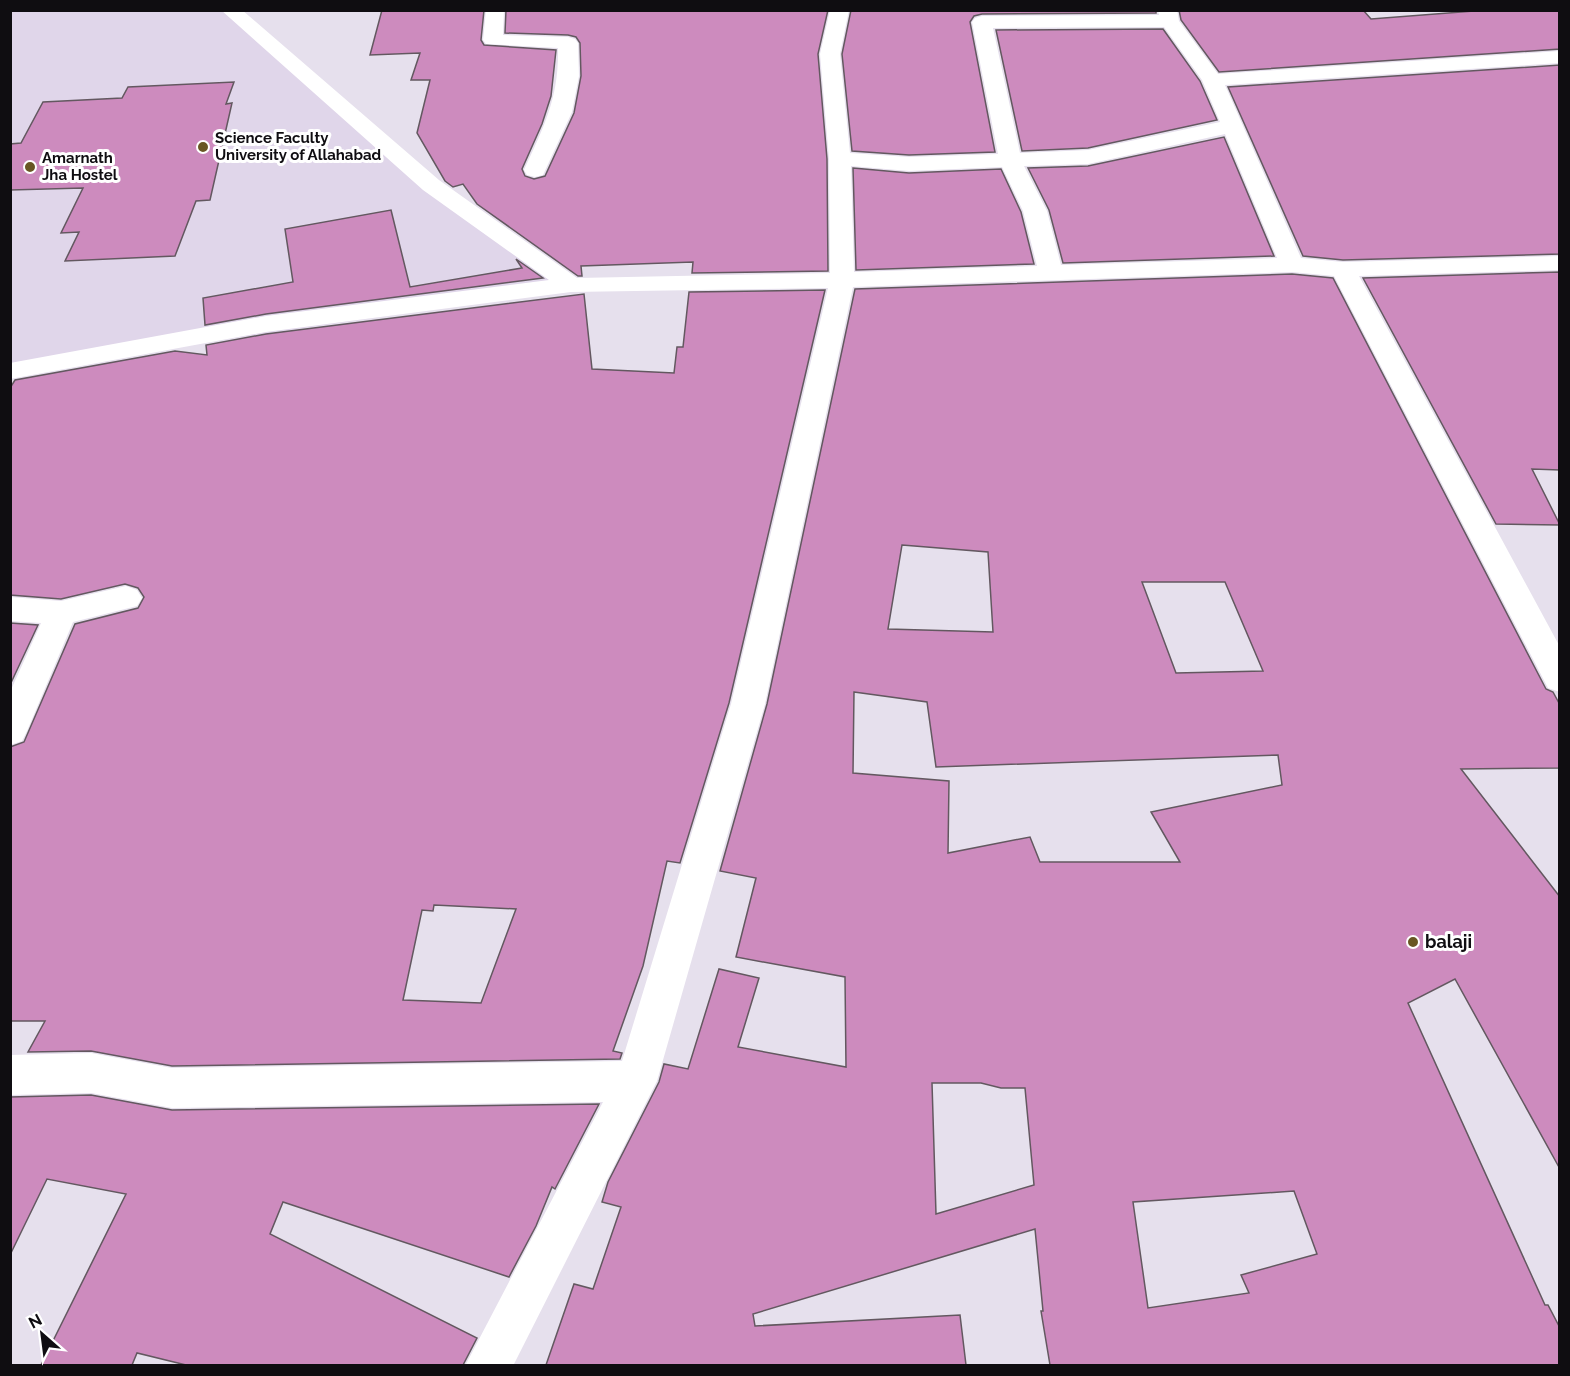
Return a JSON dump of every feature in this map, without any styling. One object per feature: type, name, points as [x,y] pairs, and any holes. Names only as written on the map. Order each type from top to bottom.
[{"type":"street","points":[[230,10],[431,185],[571,285]]},
{"type":"street","points":[[495,10],[493,40],[568,43],[569,76],[561,112],[535,170]]},
{"type":"street","points":[[488,1365],[636,1081],[748,704],[842,280],[840,159],[830,54],[840,10]]},
{"type":"street","points":[[1051,273],[1035,211],[1010,160],[982,22],[1169,16],[1212,80],[1292,265]]},
{"type":"street","points":[[1212,80],[1560,57]]},
{"type":"street","points":[[840,159],[909,164],[1088,157],[1232,126]]},
{"type":"street","points":[[10,371],[266,324],[571,285],[842,280],[1292,265],[1343,269],[1560,263]]},
{"type":"street","points":[[1343,269],[1559,677]]},
{"type":"street","points":[[10,609],[61,613],[126,598]]},
{"type":"street","points":[[10,731],[61,613]]},
{"type":"street","points":[[10,1075],[91,1072],[171,1088],[636,1081]]},
{"type":"shaded area","name":"Science Faculty University of Allahabad","points":[[11,11],[224,11],[566,283],[401,314],[11,370]]},
{"type":"building","points":[[382,10],[484,10],[481,40],[484,45],[556,50],[551,96],[542,124],[522,169],[525,176],[534,179],[545,176],[574,113],[581,76],[580,43],[576,37],[568,35],[505,33],[506,10],[828,10],[818,54],[827,159],[828,271],[692,273],[693,262],[581,266],[582,276],[578,276],[477,204],[463,184],[453,187],[445,181],[417,133],[430,80],[411,80],[420,53],[370,55]]},
{"type":"building","points":[[851,10],[1156,10],[1156,13],[982,14],[974,16],[970,22],[995,152],[909,155],[852,151],[842,54]]},
{"type":"building","points":[[1179,10],[1363,10],[1371,19],[1487,10],[1560,10],[1560,49],[1219,72],[1181,20]]},
{"type":"building","points":[[1163,29],[1200,81],[1217,120],[1088,148],[1022,151],[996,30]]},
{"type":"building","points":[[1560,65],[1560,254],[1343,260],[1303,256],[1228,87]]},
{"type":"building","points":[[234,82],[226,104],[232,103],[210,200],[196,201],[175,256],[65,261],[79,232],[61,233],[83,188],[10,190],[10,144],[21,143],[43,102],[122,98],[128,87]]},
{"type":"building","points":[[1224,137],[1274,256],[1063,263],[1049,210],[1028,168],[1088,166]]},
{"type":"building","points":[[853,168],[909,173],[1001,169],[1021,212],[1034,264],[856,270]]},
{"type":"building","points":[[391,210],[410,287],[522,268],[516,259],[543,278],[266,314],[205,325],[203,298],[293,282],[285,229]]},
{"type":"building","points":[[1560,272],[1560,470],[1532,469],[1560,525],[1496,524],[1363,278]]},
{"type":"building","points":[[1292,274],[1333,278],[1546,689],[1553,692],[1560,705],[1560,768],[1461,769],[1560,897],[1560,1169],[1455,979],[1408,1003],[1545,1305],[1548,1305],[1560,1328],[1560,1365],[1050,1365],[1041,1311],[1043,1311],[1035,1229],[753,1314],[755,1326],[960,1315],[966,1365],[546,1365],[574,1284],[593,1289],[621,1207],[602,1202],[608,1182],[659,1082],[664,1064],[688,1069],[719,969],[759,978],[738,1047],[846,1067],[845,977],[736,957],[756,878],[720,871],[767,704],[855,289]],"holes":[[[902,545],[988,552],[993,632],[888,629]],[[1142,582],[1225,582],[1263,671],[1176,673]],[[854,692],[927,702],[936,767],[1278,755],[1282,785],[1151,812],[1180,862],[1040,862],[1030,837],[948,853],[949,781],[853,773]],[[932,1083],[981,1083],[1001,1088],[1025,1088],[1034,1185],[936,1214]],[[1294,1191],[1317,1254],[1241,1275],[1249,1293],[1148,1308],[1133,1202]]]},
{"type":"building","points":[[825,290],[729,703],[680,863],[667,861],[643,966],[613,1051],[622,1053],[620,1059],[172,1066],[91,1051],[28,1052],[45,1021],[10,1021],[10,747],[24,742],[75,624],[138,608],[144,597],[138,588],[125,584],[61,599],[10,595],[10,388],[15,380],[175,351],[207,355],[206,345],[266,334],[584,294],[592,369],[674,373],[677,347],[683,347],[689,292]],"holes":[[[434,905],[516,909],[481,1003],[403,1000],[422,910],[433,911]]]},
{"type":"building","points":[[10,623],[38,625],[10,685]]},
{"type":"building","points":[[91,1095],[172,1110],[599,1104],[555,1189],[552,1187],[536,1226],[509,1277],[283,1202],[270,1234],[477,1338],[463,1365],[186,1365],[137,1353],[132,1365],[41,1365],[126,1194],[47,1179],[10,1255],[10,1097]]},
{"type":"place","name":"Science Faculty University of Allahabad","points":[[203,147]]},
{"type":"place","name":"Amarnath Jha Hostel","points":[[30,167]]},
{"type":"place","name":"balaji","points":[[1413,942]]}]
